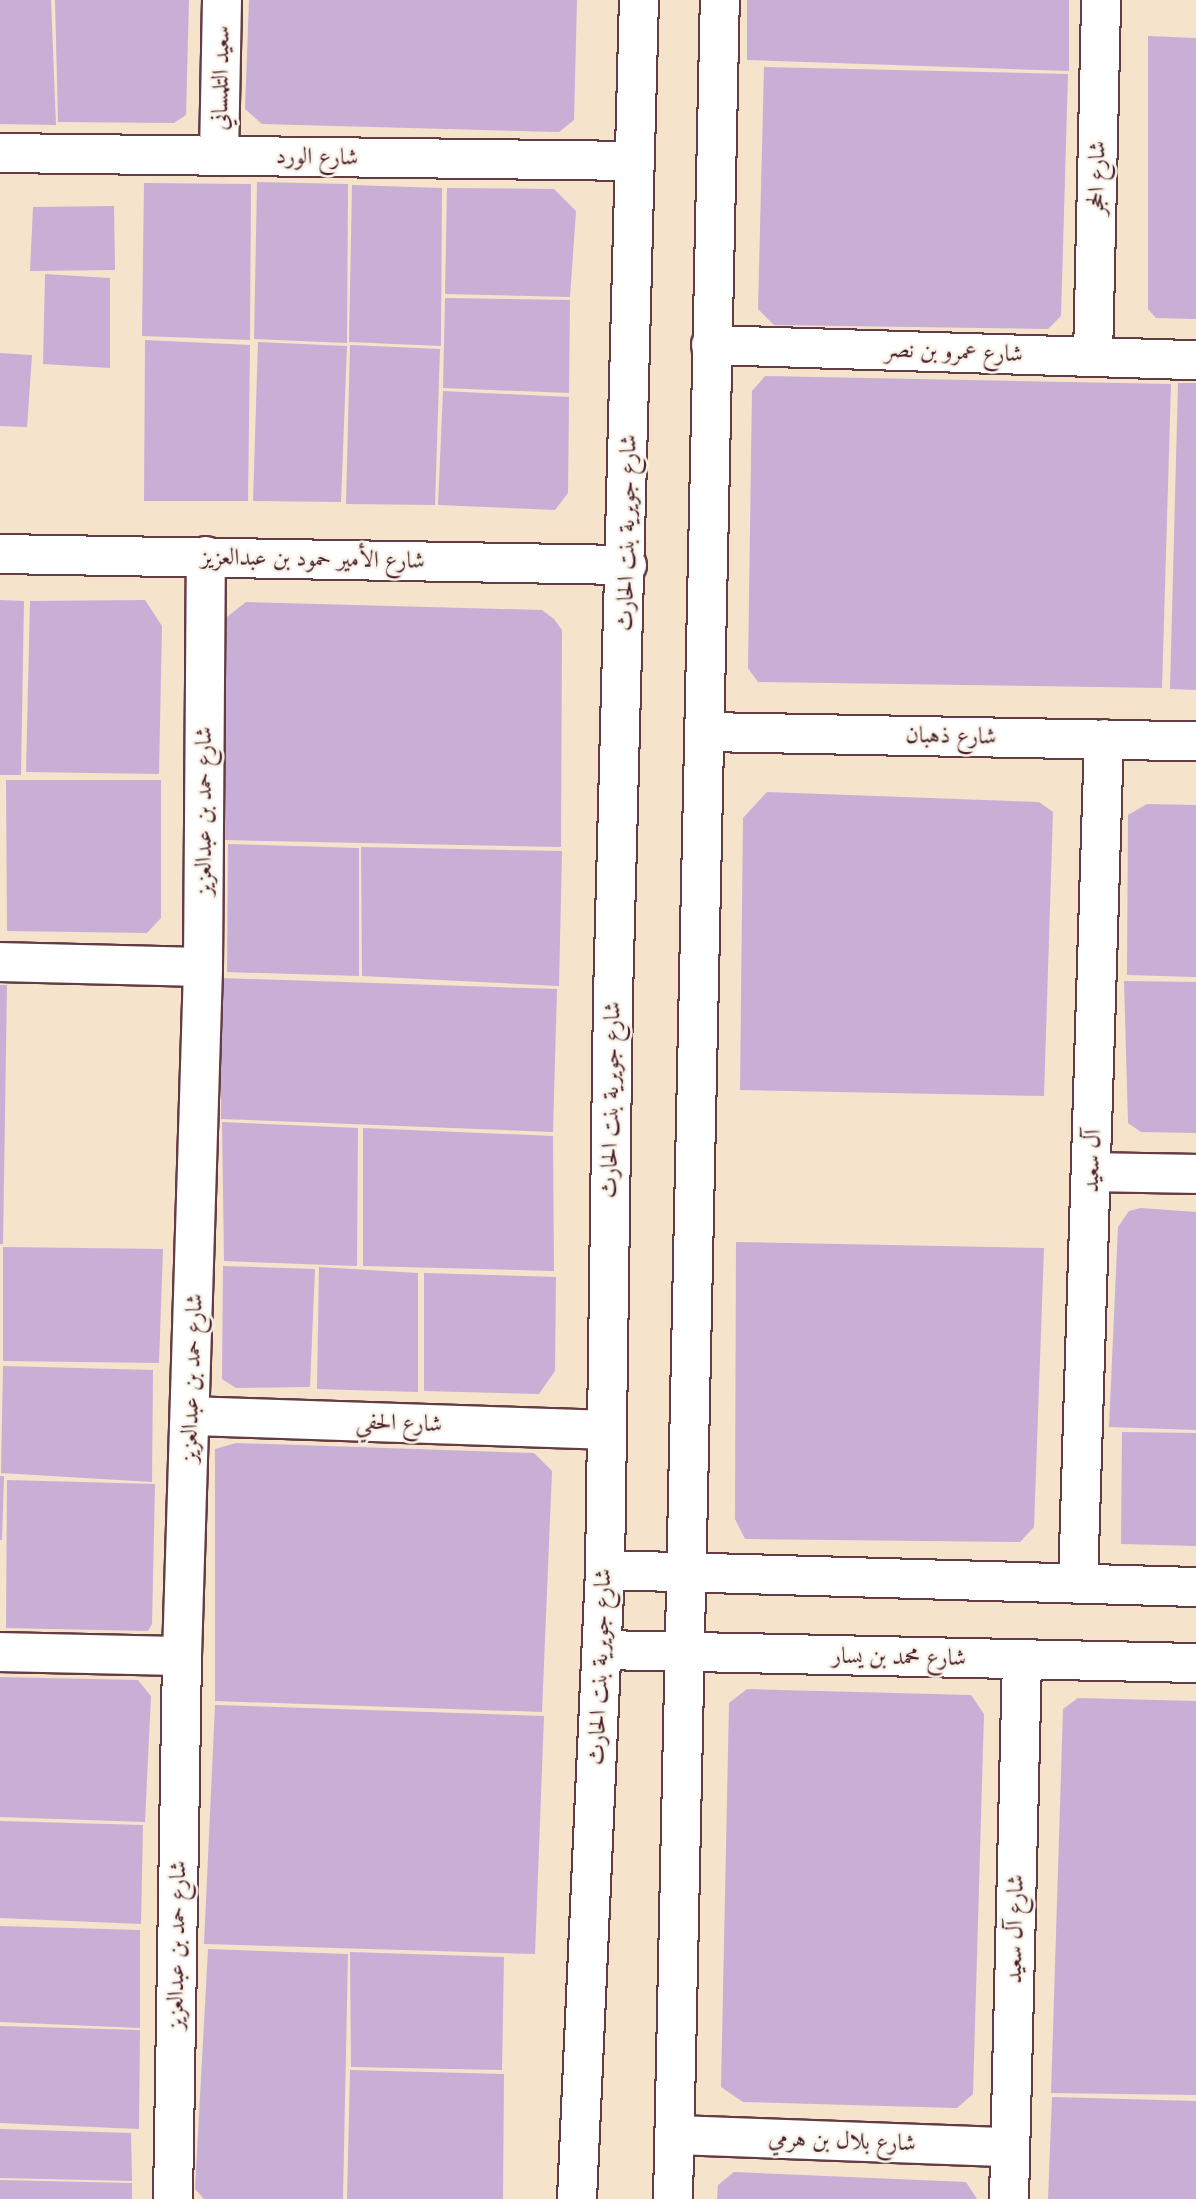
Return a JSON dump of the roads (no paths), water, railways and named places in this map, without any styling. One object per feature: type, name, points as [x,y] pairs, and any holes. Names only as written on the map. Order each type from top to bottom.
[{"type":"street","name":"سعيد التلمساني","points":[[219,156],[222,0]]},
{"type":"street","name":"شارع جويرية بنت الحارث","points":[[577,2199],[603,1650],[613,997],[627,565],[639,0]]},
{"type":"street","points":[[673,2199],[684,1572],[706,732],[720,0]]},
{"type":"street","name":"شارع الحجر","points":[[1093,357],[1101,0]]},
{"type":"street","name":"شارع الورد","points":[[0,153],[634,161]]},
{"type":"street","name":"شارع عمرو بن نصر","points":[[712,345],[1196,360]]},
{"type":"street","name":"شارع الأمير حمود بن عبدالعزيز","points":[[0,554],[627,565]]},
{"type":"street","name":"شارع حمد بن عبدالعزيز","points":[[173,2199],[183,1656],[203,967],[206,556]]},
{"type":"street","name":"شارع ذهبان","points":[[706,732],[1196,741]]},
{"type":"street","name":"آل سعيد","points":[[1078,1583],[1104,739]]},
{"type":"street","points":[[0,962],[203,967]]},
{"type":"street","points":[[1092,1172],[1196,1174]]},
{"type":"street","name":"شارع الحفي","points":[[191,1416],[606,1430]]},
{"type":"street","points":[[605,1570],[1196,1587]]},
{"type":"street","points":[[787,1655],[719,1642],[701,1624],[698,1609],[703,1593],[726,1584],[788,1575]]},
{"type":"street","name":"شارع محمد بن يسار","points":[[603,1650],[683,1654],[1196,1663]]},
{"type":"street","points":[[0,1652],[183,1656]]},
{"type":"street","name":"شارع آل سعيد","points":[[1009,2199],[1022,1659]]},
{"type":"street","points":[[595,1801],[611,1685],[634,1671],[651,1673],[667,1684],[680,1800]]},
{"type":"street","name":"شارع بلال بن هرمي","points":[[675,2135],[1010,2147]]}]
